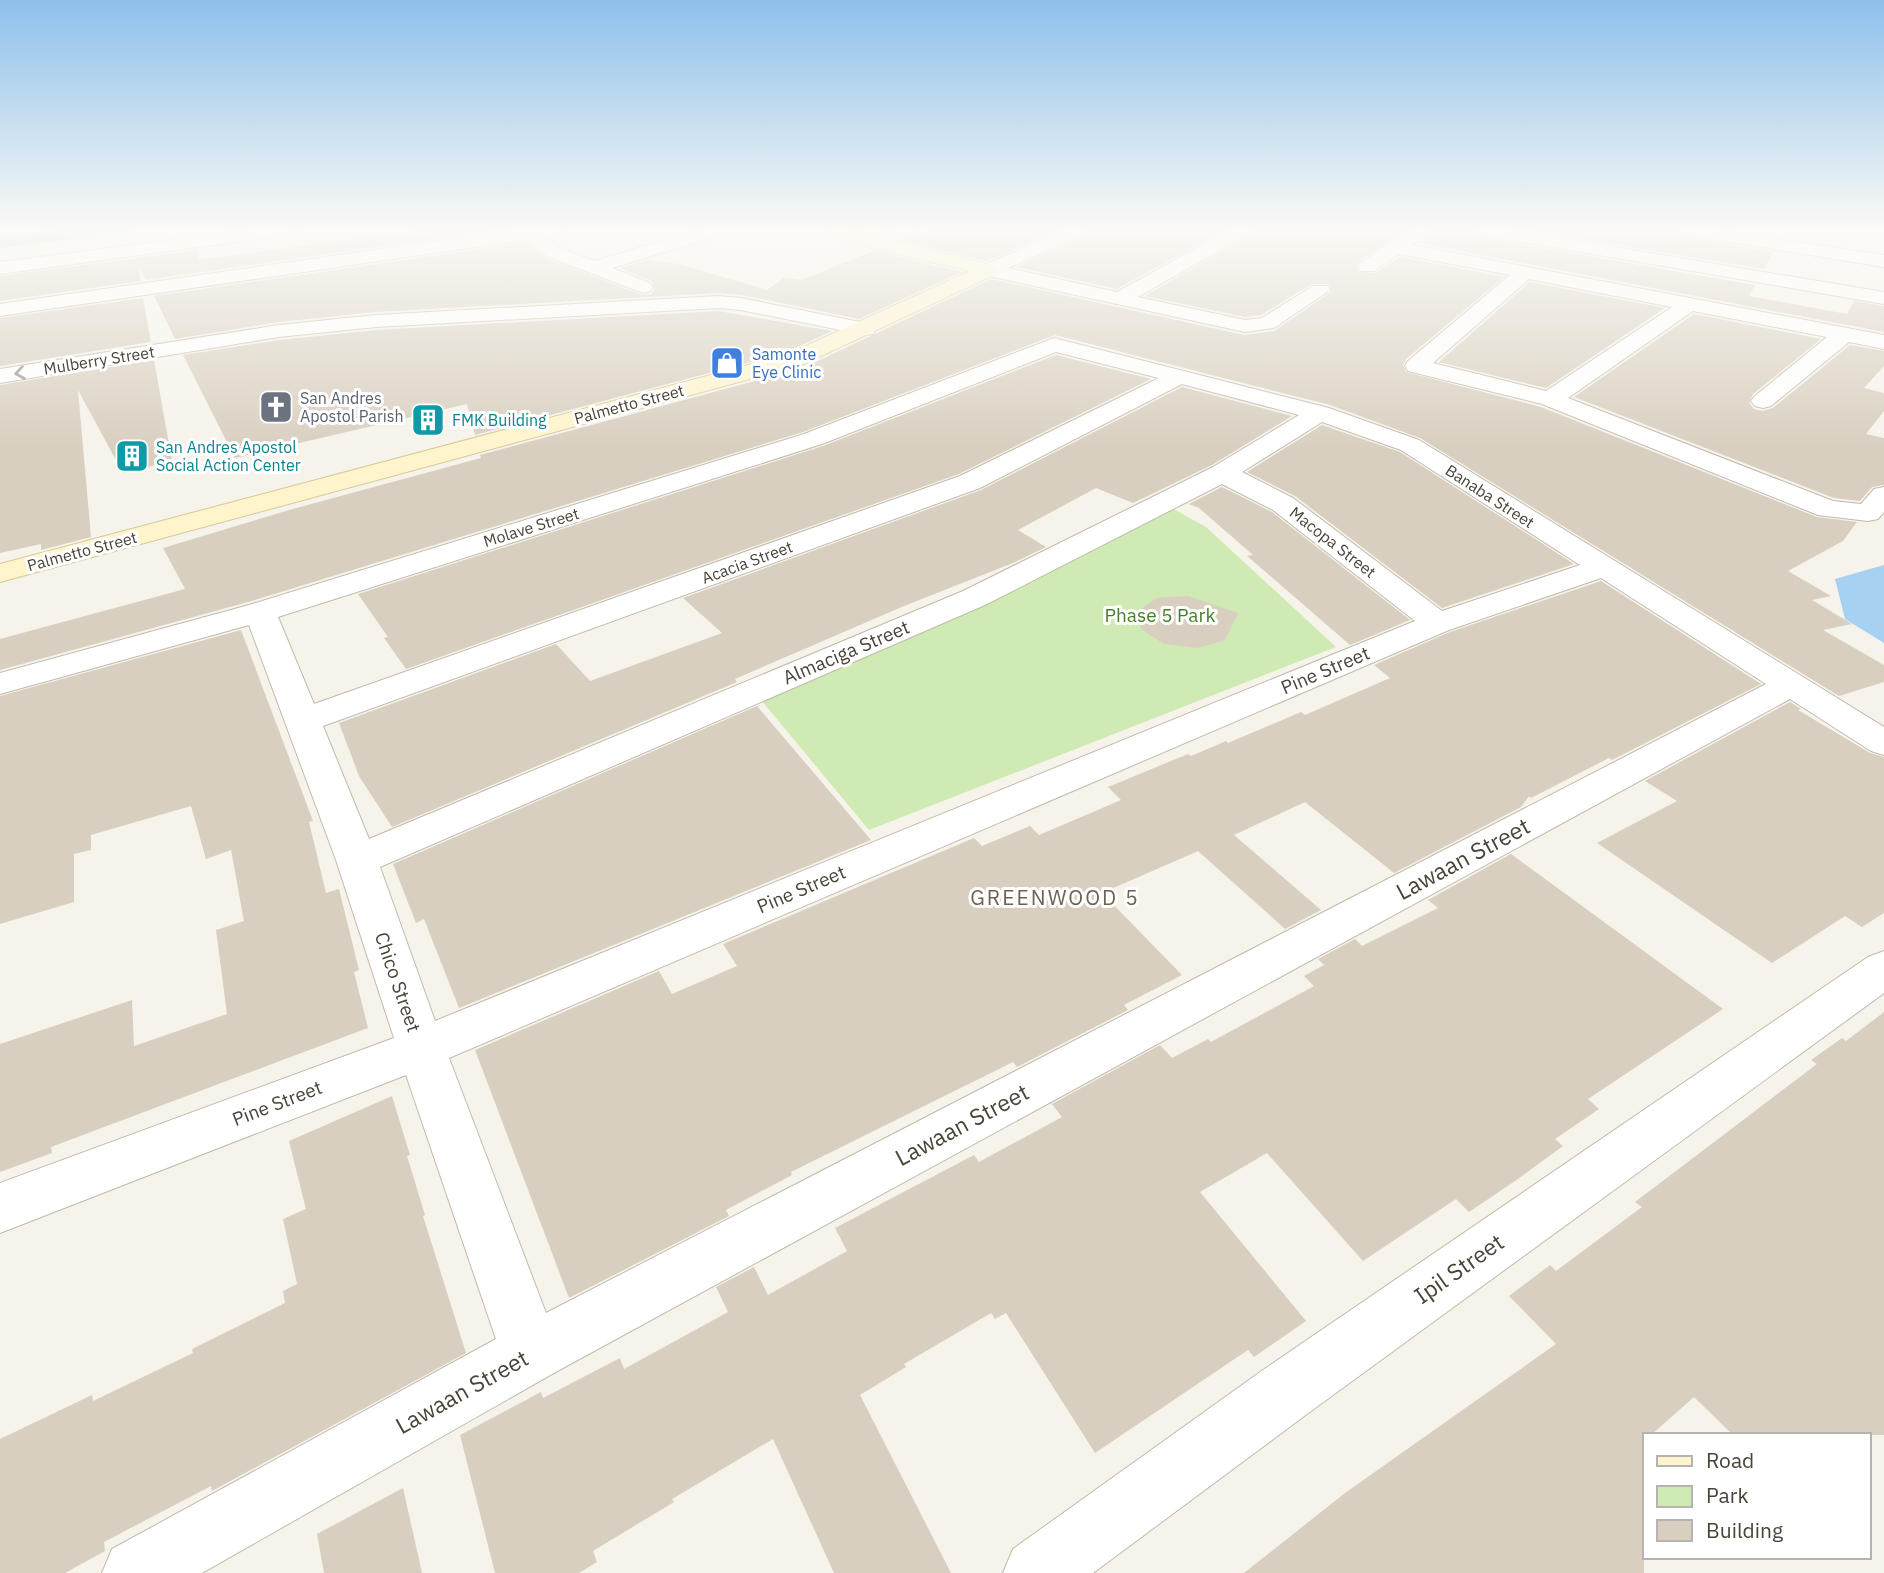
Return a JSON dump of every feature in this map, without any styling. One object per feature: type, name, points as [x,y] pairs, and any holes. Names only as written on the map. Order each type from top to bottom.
[{"type":"street","points":[[0,310],[44,303]]},
{"type":"street","name":"Mulberry Street","points":[[0,376],[279,331],[376,321],[693,303]]},
{"type":"street","name":"Mulberry Street","points":[[734,303],[865,329]]},
{"type":"street","name":"Palmetto Street","points":[[0,573],[794,360],[919,303]]},
{"type":"street","points":[[1141,303],[1258,327],[1299,303]]},
{"type":"street","points":[[1489,303],[1416,366],[1550,399],[1828,509],[1868,513],[1884,495]]},
{"type":"street","points":[[1687,303],[1884,342]]},
{"type":"street","points":[[1550,399],[1690,304]]},
{"type":"street","points":[[1763,401],[1845,334]]},
{"type":"street","name":"Banaba Street","points":[[1054,345],[1320,413],[1410,445],[1884,743]]},
{"type":"street","name":"Molave Street","points":[[0,684],[260,612],[813,439],[1054,345]]},
{"type":"street","name":"Acacia Street","points":[[302,721],[970,482],[1180,376]]},
{"type":"street","name":"Almaciga Street","points":[[357,860],[974,598],[1222,473],[1320,413]]},
{"type":"street","name":"Macopa Street","points":[[1222,473],[1283,504],[1437,623]]},
{"type":"street","name":"Pine Street","points":[[0,1208],[421,1048],[1437,623],[1602,568]]},
{"type":"street","name":"Chico Street","points":[[260,612],[357,860],[421,1048],[531,1353]]},
{"type":"street","name":"Lawaan Street","points":[[136,1573],[531,1353],[1792,684]]},
{"type":"street","name":"Ipil Street","points":[[1037,1573],[1285,1392],[1884,969]]},
{"type":"green space","name":"Phase 5 Park","points":[[1168,506],[1206,527],[1336,647],[869,830],[757,695]]},
{"type":"water","points":[[1884,565],[1884,643],[1845,619],[1835,579]]},
{"type":"building","points":[[104,303],[144,303],[151,342],[0,366],[0,318]]},
{"type":"building","points":[[158,303],[531,303],[376,312],[279,322],[175,339]]},
{"type":"building","points":[[783,303],[893,303],[859,319]]},
{"type":"building","points":[[939,303],[1101,303],[1244,335],[1274,331],[1314,303],[1472,303],[1406,359],[1403,365],[1406,372],[1541,407],[1817,517],[1857,522],[1843,541],[1788,571],[1831,596],[1812,600],[1852,624],[1823,630],[1884,665],[1884,682],[1839,696],[1420,438],[1330,405],[1055,335],[803,432],[248,602],[0,670],[0,639],[185,589],[163,548],[289,510],[481,458],[480,455],[803,368]]},
{"type":"building","points":[[1180,303],[1280,303],[1261,315],[1245,317]]},
{"type":"building","points":[[1506,303],[1641,303],[1665,308],[1546,388],[1439,362]]},
{"type":"building","points":[[1734,303],[1789,303],[1847,314],[1853,303],[1884,306],[1884,332]]},
{"type":"building","points":[[718,311],[832,331],[785,353],[475,435],[467,404],[235,458],[183,355],[279,340],[376,330]]},
{"type":"building","points":[[1694,314],[1821,339],[1753,394],[1749,403],[1754,409],[1762,411],[1773,408],[1850,345],[1884,351],[1884,366],[1864,388],[1884,393],[1884,411],[1866,434],[1884,438],[1884,485],[1872,487],[1860,501],[1834,498],[1574,397]]},
{"type":"building","points":[[1056,355],[1151,379],[959,474],[406,669],[358,594],[823,446]]},
{"type":"building","points":[[154,360],[172,461],[123,473],[78,390],[91,537],[41,550],[41,544],[0,553],[0,385]]},
{"type":"building","points":[[1182,387],[1292,416],[1212,465],[1133,503],[1096,488],[1018,530],[1046,547],[1013,563],[904,606],[735,679],[737,682],[392,827],[359,776],[339,723],[556,644],[590,681],[722,633],[683,598],[981,490]]},
{"type":"building","points":[[1322,425],[1400,452],[1574,564],[1442,608],[1295,496],[1247,472]]},
{"type":"building","points":[[1222,487],[1272,512],[1410,620],[1350,645],[1247,556],[1253,555],[1199,508],[1189,504]]},
{"type":"building","points":[[1601,581],[1761,684],[1612,760],[1609,758],[1531,798],[1529,796],[1521,807],[1394,873],[1305,802],[1234,835],[1321,910],[1285,929],[1198,851],[1102,893],[1182,975],[1124,1005],[1128,1010],[1017,1067],[1013,1062],[791,1172],[792,1175],[726,1210],[729,1216],[569,1298],[475,1050],[659,971],[672,994],[737,966],[723,944],[974,838],[982,846],[1030,826],[1039,835],[1121,800],[1108,787],[1188,754],[1191,756],[1226,741],[1228,743],[1301,712],[1305,715],[1390,678],[1374,665],[1450,632]]},
{"type":"building","points":[[1188,596],[1238,613],[1225,640],[1198,648],[1164,644],[1141,629],[1138,611],[1157,598]]},
{"type":"building","points":[[241,630],[313,821],[309,822],[326,893],[339,889],[359,970],[354,972],[368,1028],[51,1147],[52,1153],[0,1172],[0,1044],[132,1000],[134,1046],[227,1014],[216,930],[244,921],[231,850],[206,859],[191,806],[91,835],[91,850],[74,854],[74,902],[0,924],[0,696]]},
{"type":"building","points":[[1790,702],[1801,709],[1798,710],[1870,753],[1884,757],[1884,913],[1862,927],[1845,916],[1772,963],[1597,843],[1677,801],[1645,781]]},
{"type":"building","points":[[757,706],[871,840],[459,1008],[424,919],[416,923],[393,864]]},
{"type":"building","points":[[1511,854],[1723,1009],[1588,1099],[1599,1109],[1555,1139],[1563,1146],[1515,1181],[1469,1212],[1456,1199],[1363,1261],[1267,1153],[1200,1192],[1306,1321],[1254,1357],[1248,1350],[1095,1453],[1006,1313],[995,1319],[991,1313],[904,1364],[906,1367],[860,1395],[951,1573],[834,1573],[773,1439],[672,1499],[674,1502],[593,1551],[597,1562],[579,1573],[495,1573],[460,1435],[541,1392],[543,1398],[620,1358],[624,1369],[728,1312],[716,1287],[754,1267],[768,1295],[847,1251],[835,1228],[974,1155],[979,1162],[1062,1117],[1052,1104],[1160,1045],[1172,1058],[1208,1039],[1211,1042],[1314,986],[1304,976],[1324,965],[1318,959],[1355,939],[1362,946],[1438,908],[1428,900]]},
{"type":"building","points":[[1884,1012],[1884,1435],[1731,1433],[1694,1397],[1653,1433],[1643,1433],[1644,1573],[1244,1573],[1345,1493],[1556,1344],[1509,1296],[1550,1265],[1556,1271],[1642,1207],[1635,1202],[1817,1064],[1811,1060],[1842,1038],[1846,1041]]},
{"type":"building","points":[[392,1096],[410,1155],[407,1156],[425,1215],[423,1216],[466,1353],[212,1491],[211,1486],[104,1542],[105,1551],[65,1573],[0,1573],[0,1439],[92,1395],[93,1401],[193,1353],[192,1349],[285,1303],[283,1291],[297,1284],[283,1219],[306,1209],[289,1141]]},
{"type":"building","points":[[403,1488],[422,1573],[324,1573],[317,1534]]},
{"type":"place","name":"Samonte Eye Clinic","points":[[727,363]]},
{"type":"place","name":"San Andres Apostol Parish","points":[[276,407]]},
{"type":"place","name":"FMK Building","points":[[428,420]]},
{"type":"place","name":"San Andres Apostol Social Action Center","points":[[132,456]]},
{"type":"district","name":"GREENWOOD 5","points":[[1055,898]]}]
